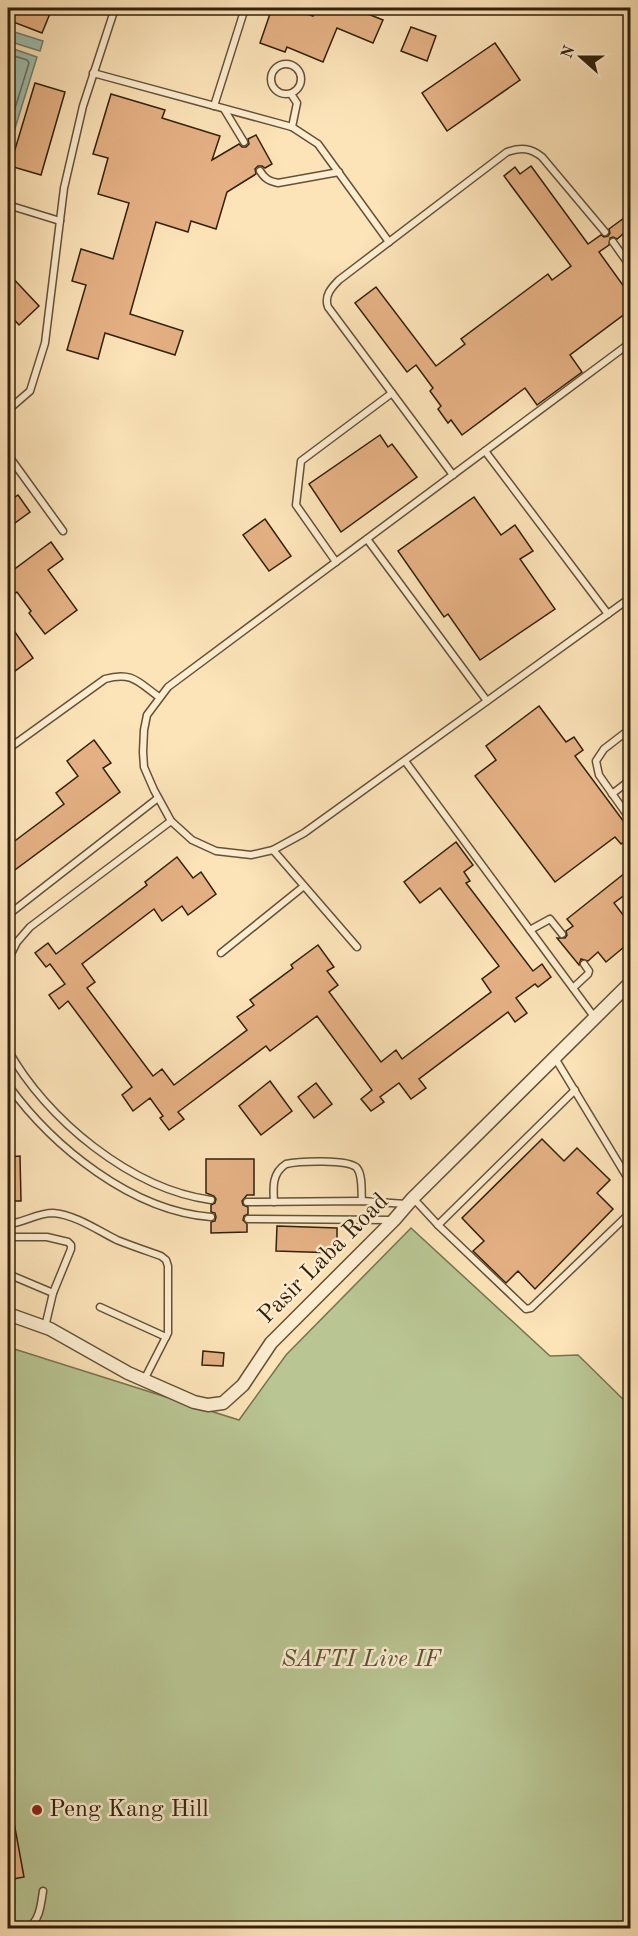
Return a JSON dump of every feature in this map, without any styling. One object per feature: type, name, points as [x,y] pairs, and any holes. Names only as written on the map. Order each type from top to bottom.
[{"type":"street","name":"Pasir Laba Road","points":[[8,1314],[45,1327],[144,1380],[194,1402],[208,1405],[223,1403],[243,1385],[271,1343],[394,1220],[410,1201],[630,983]]},
{"type":"lane","points":[[8,410],[30,392],[45,343],[67,176],[83,106],[115,8]]},
{"type":"lane","points":[[214,106],[245,8]]},
{"type":"lane","points":[[284,63],[297,67],[302,79],[297,91],[291,94],[278,93],[271,83],[273,70],[284,63]]},
{"type":"lane","points":[[93,73],[292,127],[318,144],[389,242]]},
{"type":"lane","points":[[291,94],[297,103],[292,127]]},
{"type":"lane","points":[[224,108],[244,142]]},
{"type":"lane","points":[[453,475],[328,307],[327,294],[339,280],[507,152],[517,149],[530,150],[542,157],[604,232]]},
{"type":"lane","points":[[260,171],[263,177],[278,183],[339,172]]},
{"type":"lane","points":[[8,205],[60,221]]},
{"type":"lane","points":[[613,242],[630,266]]},
{"type":"lane","points":[[630,343],[168,687],[147,716],[144,730],[144,767],[171,820],[192,840],[216,851],[251,855],[273,850],[304,834],[630,597]]},
{"type":"lane","points":[[336,562],[296,505],[302,461],[392,393]]},
{"type":"lane","points":[[484,451],[608,614]]},
{"type":"lane","points":[[8,455],[63,531]]},
{"type":"lane","points":[[367,539],[487,701]]},
{"type":"lane","points":[[8,749],[105,679],[119,675],[126,676],[159,697]]},
{"type":"lane","points":[[630,729],[604,749],[596,761],[599,775],[630,819]]},
{"type":"lane","points":[[405,761],[595,1018]]},
{"type":"lane","points":[[612,794],[630,780]]},
{"type":"lane","points":[[8,915],[158,798]]},
{"type":"lane","points":[[8,960],[17,942],[30,927],[171,820]]},
{"type":"lane","points":[[273,850],[357,947]]},
{"type":"lane","points":[[221,953],[304,886]]},
{"type":"lane","points":[[530,930],[550,919],[562,934]]},
{"type":"lane","points":[[573,988],[588,974],[589,971],[584,964]]},
{"type":"lane","points":[[8,1050],[48,1106],[64,1124],[91,1144],[165,1189],[184,1196],[211,1200]]},
{"type":"lane","points":[[555,1058],[630,1182]]},
{"type":"lane","points":[[8,1085],[31,1115],[54,1138],[105,1176],[157,1205],[179,1212],[211,1217]]},
{"type":"lane","points":[[438,1225],[575,1090]]},
{"type":"lane","points":[[274,1202],[274,1179],[281,1167],[286,1164],[342,1162],[358,1170],[362,1201]]},
{"type":"lane","points":[[248,1202],[410,1201],[438,1225],[523,1308],[528,1309],[630,1213]]},
{"type":"lane","points":[[8,1224],[21,1223],[51,1213],[63,1215],[86,1223],[131,1246],[161,1256],[166,1260],[168,1266],[166,1337],[144,1380]]},
{"type":"lane","points":[[248,1219],[394,1220]]},
{"type":"lane","points":[[8,1237],[47,1237],[68,1242],[71,1245],[45,1327]]},
{"type":"lane","points":[[8,1274],[54,1293]]},
{"type":"lane","points":[[100,1307],[166,1337]]},
{"type":"lane","points":[[28,1929],[40,1910],[43,1891]]},
{"type":"green space","name":"SAFTI Live IF","points":[[411,1228],[550,1356],[578,1355],[630,1406],[630,1928],[8,1928],[8,1347],[239,1420],[286,1355]]},
{"type":"water","points":[[8,30],[43,41],[40,51],[8,41]]},
{"type":"water","points":[[8,47],[37,57],[8,151]]},
{"type":"building","points":[[8,8],[43,8],[51,11],[42,33],[8,20]]},
{"type":"building","points":[[272,8],[289,8],[313,16],[317,8],[353,8],[383,20],[373,43],[337,28],[323,62],[287,47],[285,52],[260,43]]},
{"type":"building","points":[[411,27],[436,36],[427,61],[401,51]]},
{"type":"building","points":[[495,43],[520,80],[447,131],[422,93]]},
{"type":"building","points":[[35,83],[65,92],[41,175],[10,166]]},
{"type":"building","points":[[111,94],[165,110],[162,118],[220,136],[212,160],[239,144],[246,147],[249,144],[248,139],[256,135],[272,164],[265,168],[258,166],[255,169],[256,174],[227,192],[216,229],[191,221],[188,232],[156,222],[130,314],[183,331],[175,355],[105,333],[98,359],[67,350],[86,285],[72,281],[81,249],[113,259],[129,203],[98,194],[108,158],[93,154]]},
{"type":"building","points":[[531,166],[588,244],[601,235],[608,236],[609,229],[624,218],[630,226],[617,239],[610,238],[609,245],[599,252],[630,295],[630,310],[570,355],[582,372],[537,405],[525,388],[462,435],[451,420],[448,423],[438,409],[441,406],[430,391],[433,388],[416,365],[407,372],[355,303],[376,287],[436,366],[465,344],[461,339],[548,274],[552,280],[571,266],[504,176],[515,167],[520,174]]},
{"type":"building","points":[[8,273],[39,306],[19,325],[8,313]]},
{"type":"building","points":[[380,435],[388,447],[392,444],[417,477],[341,532],[309,484]]},
{"type":"building","points":[[18,495],[30,512],[8,528],[8,502]]},
{"type":"building","points":[[474,497],[501,535],[515,525],[533,551],[520,559],[555,609],[480,660],[448,614],[444,617],[398,551]]},
{"type":"building","points":[[265,519],[291,556],[269,571],[243,535]]},
{"type":"building","points":[[51,542],[63,559],[48,570],[77,610],[45,634],[17,592],[8,599],[8,574]]},
{"type":"building","points":[[8,622],[33,658],[8,676]]},
{"type":"building","points":[[539,706],[566,742],[574,737],[583,750],[575,756],[630,830],[630,837],[621,844],[615,837],[555,882],[475,776],[496,760],[486,746]]},
{"type":"building","points":[[94,740],[111,763],[103,768],[120,792],[8,875],[8,846],[64,804],[56,793],[78,776],[67,761]]},
{"type":"building","points":[[456,842],[473,865],[464,872],[470,881],[466,883],[533,971],[542,964],[551,977],[538,987],[535,984],[516,998],[527,1013],[515,1022],[508,1012],[419,1079],[426,1088],[411,1099],[399,1083],[380,1097],[384,1102],[371,1111],[361,1099],[372,1090],[317,1016],[270,1051],[266,1046],[178,1112],[184,1119],[169,1130],[160,1118],[163,1116],[150,1098],[133,1111],[122,1095],[132,1087],[68,1001],[59,1009],[49,995],[65,984],[50,964],[46,967],[35,953],[48,943],[56,954],[147,885],[145,882],[177,857],[193,878],[201,872],[216,894],[188,915],[182,906],[162,921],[154,909],[82,964],[95,982],[87,988],[153,1076],[162,1069],[174,1085],[247,1030],[237,1017],[254,1005],[250,1000],[293,968],[291,965],[318,945],[334,967],[327,971],[338,985],[329,992],[381,1062],[396,1050],[402,1059],[491,992],[482,979],[499,966],[440,888],[420,903],[404,882]]},
{"type":"building","points":[[630,869],[630,891],[614,903],[630,924],[630,942],[606,962],[598,952],[588,961],[581,959],[579,965],[557,938],[565,938],[566,931],[573,926],[567,919]]},
{"type":"building","points":[[270,1081],[292,1111],[261,1135],[239,1106]]},
{"type":"building","points":[[316,1083],[332,1104],[314,1118],[298,1097]]},
{"type":"building","points":[[542,1139],[564,1161],[577,1148],[610,1180],[597,1193],[613,1209],[535,1289],[518,1271],[506,1283],[473,1251],[484,1241],[462,1218]]},
{"type":"building","points":[[20,1156],[21,1201],[8,1201],[8,1157]]},
{"type":"building","points":[[206,1159],[254,1159],[254,1195],[247,1195],[242,1201],[243,1205],[248,1207],[248,1214],[243,1220],[247,1224],[247,1232],[211,1233],[211,1222],[215,1221],[216,1217],[215,1213],[211,1212],[211,1205],[216,1199],[206,1193]]},
{"type":"building","points":[[277,1226],[337,1228],[337,1253],[276,1251]]},
{"type":"building","points":[[203,1351],[224,1353],[223,1366],[202,1365]]},
{"type":"building","points":[[13,1817],[24,1877],[8,1880],[8,1818]]},
{"type":"place","name":"Peng Kang Hill","points":[[37,1810]]}]
